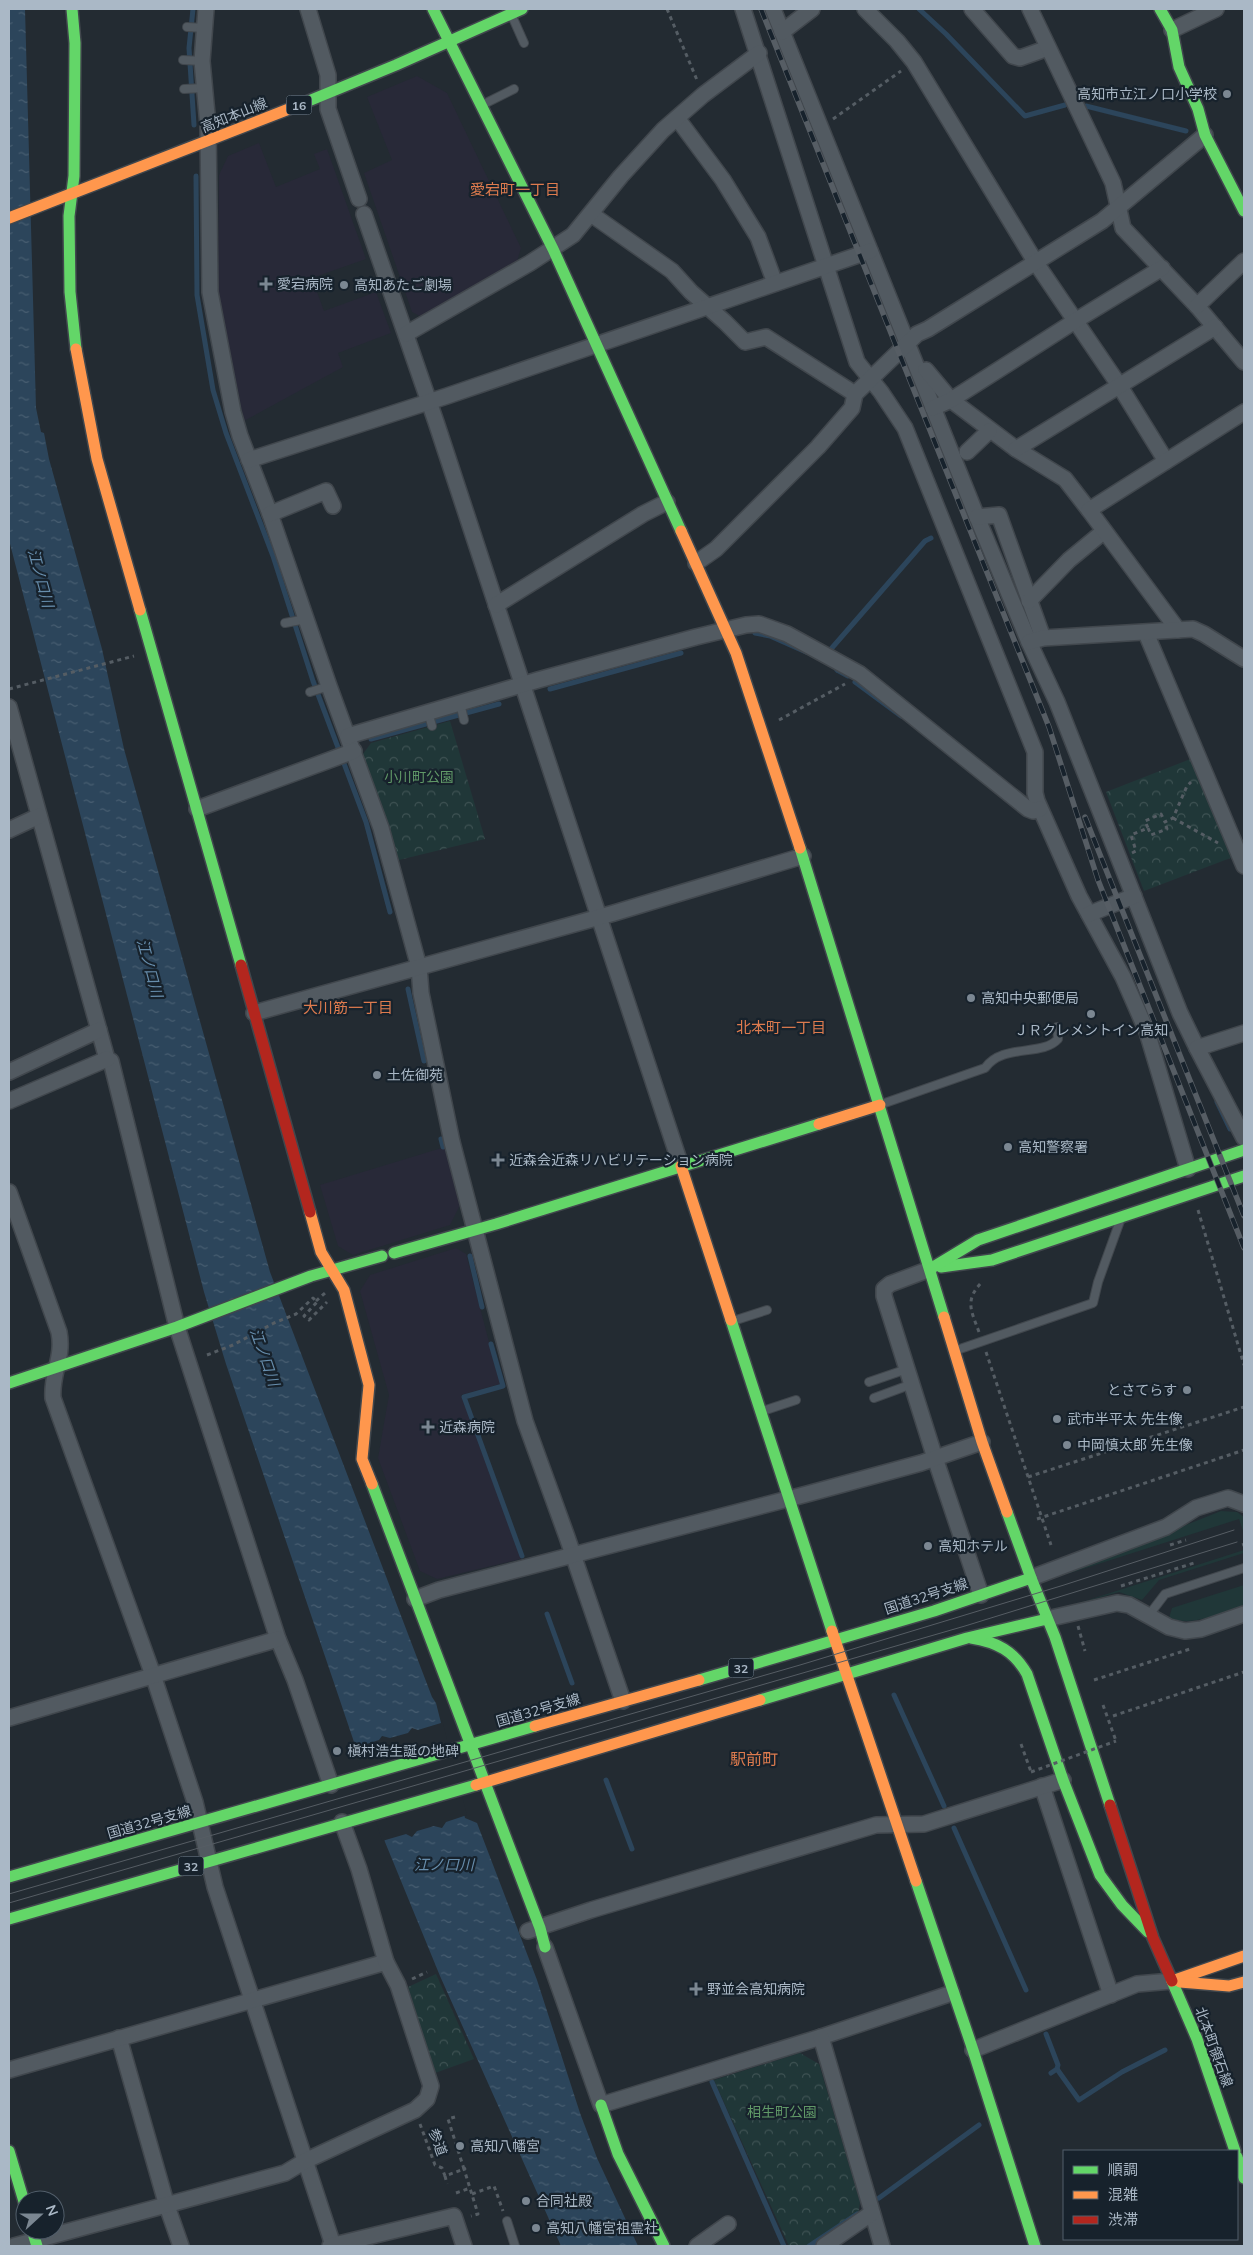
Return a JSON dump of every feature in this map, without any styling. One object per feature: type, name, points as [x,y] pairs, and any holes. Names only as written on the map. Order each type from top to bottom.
[{"type":"main road","points":[[72,9],[75,43],[74,176],[68,216],[70,292],[73,331],[100,475],[197,809],[321,1252],[344,1290],[369,1385],[362,1459],[486,1780],[534,1929],[545,1947]]},
{"type":"main road","points":[[432,9],[553,249],[726,629],[739,662],[880,1105],[982,1442],[1031,1578]]},
{"type":"main road","name":"高知本山線","points":[[9,218],[328,94],[522,9]]},
{"type":"main road","points":[[1160,9],[1172,30],[1179,67],[1198,109],[1206,135],[1244,212]]},
{"type":"main road","points":[[394,1252],[880,1105]]},
{"type":"main road","points":[[930,1269],[978,1240],[1244,1150]]},
{"type":"main road","points":[[681,1166],[788,1499],[898,1825],[952,1993],[973,2050],[1035,2246]]},
{"type":"main road","points":[[930,1269],[992,1260],[1244,1176]]},
{"type":"main road","points":[[9,1383],[177,1327],[311,1276],[382,1256]]},
{"type":"main road","name":"国道32号支線","points":[[9,1877],[835,1640],[1031,1578]]},
{"type":"main road","name":"32","points":[[1031,1578],[1058,1646],[1153,1938],[1172,1981]]},
{"type":"main road","name":"32","points":[[9,1919],[461,1789],[967,1638],[1048,1619]]},
{"type":"main road","name":"32","points":[[967,1638],[987,1640],[1011,1651],[1019,1658],[1027,1674],[1063,1780],[1100,1875],[1122,1905],[1153,1938]]},
{"type":"main road","points":[[1172,1981],[1244,1956]]},
{"type":"main road","points":[[1172,1981],[1229,1986],[1244,1982]]},
{"type":"main road","name":"北本町領石線","points":[[1172,1981],[1196,2039],[1235,2150]]},
{"type":"main road","points":[[601,2105],[618,2154],[664,2246]]},
{"type":"main road","points":[[9,2151],[21,2190]]},
{"type":"main road","points":[[1238,2159],[1244,2178]]},
{"type":"street","points":[[206,9],[202,61],[203,88],[208,125],[210,292],[233,412],[348,736],[345,754],[381,828],[419,967],[421,994],[452,1142],[525,1421],[623,1701]]},
{"type":"street","points":[[308,9],[328,75],[328,109],[359,199]]},
{"type":"street","points":[[743,9],[759,53],[857,362],[871,378],[905,428],[1035,752],[1035,793],[1040,809],[1089,914],[1123,977],[1147,1032],[1188,1169]]},
{"type":"street","points":[[773,9],[977,516],[1036,640],[1057,702],[1180,1013],[1244,1138]]},
{"type":"street","points":[[782,32],[812,9]]},
{"type":"street","points":[[865,9],[914,62],[1036,263],[1119,385],[1166,461]]},
{"type":"street","points":[[972,9],[1013,56],[1020,58],[1048,48]]},
{"type":"street","points":[[1030,9],[1113,183],[1123,228],[1197,306],[1244,362]]},
{"type":"street","points":[[1172,30],[1216,9]]},
{"type":"street","points":[[406,334],[553,249],[573,235],[647,148],[677,118],[703,95],[759,53]]},
{"type":"street","points":[[677,118],[722,180],[758,237],[775,283]]},
{"type":"street","points":[[696,563],[716,549],[818,447],[852,408],[855,394],[908,344],[916,334],[928,329],[1102,221],[1206,135]]},
{"type":"street","points":[[364,214],[429,401],[523,684],[597,917],[681,1166]]},
{"type":"street","points":[[591,214],[672,271],[691,292],[744,342],[766,337],[855,394]]},
{"type":"street","points":[[249,460],[709,307],[870,251]]},
{"type":"street","points":[[1197,306],[1244,261]]},
{"type":"street","points":[[933,408],[951,400],[1075,320],[1162,268]]},
{"type":"street","points":[[1016,449],[1215,327]]},
{"type":"street","points":[[926,370],[951,400],[989,430],[1065,479],[1178,630]]},
{"type":"street","points":[[1089,510],[1244,412]]},
{"type":"street","points":[[967,452],[989,430]]},
{"type":"street","points":[[270,514],[326,491],[333,506]]},
{"type":"street","points":[[496,604],[643,514],[667,502]]},
{"type":"street","points":[[977,516],[999,515],[1029,601],[1036,640]]},
{"type":"street","points":[[1029,601],[1069,560],[1103,532]]},
{"type":"street","points":[[348,736],[430,719],[460,703],[523,684],[726,629],[752,624],[768,626],[822,652],[860,674],[1028,809],[1033,811],[1040,809]]},
{"type":"street","points":[[1036,640],[1193,629],[1244,659]]},
{"type":"street","points":[[1146,633],[1244,866]]},
{"type":"street","points":[[9,707],[106,1059],[110,1061],[177,1327],[278,1639],[296,1680],[330,1785]]},
{"type":"street","points":[[197,809],[345,754]]},
{"type":"street","points":[[9,830],[39,816]]},
{"type":"street","points":[[254,1013],[597,917],[802,856]]},
{"type":"street","points":[[1089,914],[1134,896]]},
{"type":"street","points":[[23,1094],[10,1069],[99,1030]]},
{"type":"street","points":[[1197,1048],[1244,1033]]},
{"type":"street","points":[[9,1101],[106,1059]]},
{"type":"street","points":[[9,1192],[59,1332],[61,1352],[52,1389],[53,1398],[153,1675],[200,1823],[215,1888],[332,2246],[382,2240],[454,2216],[464,2246]]},
{"type":"street","points":[[930,1269],[890,1284],[884,1289],[884,1296],[935,1458],[981,1594]]},
{"type":"street","points":[[415,1599],[439,1590],[573,1557],[788,1499],[935,1458],[982,1442]]},
{"type":"street","points":[[1031,1578],[1166,1527],[1204,1505],[1228,1498],[1244,1504]]},
{"type":"street","points":[[1048,1619],[1113,1602],[1129,1605],[1169,1626],[1185,1631],[1201,1629],[1244,1614]]},
{"type":"street","points":[[9,1718],[278,1639]]},
{"type":"street","points":[[534,1929],[590,1910],[876,1825],[924,1824],[1063,1780]]},
{"type":"street","points":[[1042,1786],[1111,1995]]},
{"type":"street","points":[[65,2232],[167,2206],[285,2173],[305,2161],[415,2110],[427,2099],[431,2086],[398,1986],[386,1962],[359,1869],[342,1822]]},
{"type":"street","points":[[545,1947],[601,2105],[821,2037],[952,1993]]},
{"type":"street","points":[[9,2070],[386,1962]]},
{"type":"street","points":[[973,2050],[1137,1984],[1172,1981]]},
{"type":"street","points":[[821,2037],[882,2246]]},
{"type":"street","points":[[118,2038],[167,2206],[181,2246]]},
{"type":"street","points":[[824,2246],[872,2213]]},
{"type":"street","points":[[697,2246],[728,2224]]},
{"type":"street","points":[[14,2246],[32,2240]]},
{"type":"lane","points":[[511,14],[524,43]]},
{"type":"lane","points":[[187,27],[204,28]]},
{"type":"lane","points":[[183,60],[202,61]]},
{"type":"lane","points":[[184,90],[203,88]]},
{"type":"lane","points":[[482,105],[514,89]]},
{"type":"lane","points":[[285,623],[306,619]]},
{"type":"lane","points":[[310,692],[329,686]]},
{"type":"lane","points":[[460,703],[464,720]]},
{"type":"lane","points":[[880,1105],[985,1068],[990,1060],[1021,1049],[1031,1051],[1055,1042],[1058,1039],[1057,1027]]},
{"type":"lane","points":[[955,1351],[1093,1303],[1098,1282],[1122,1216]]},
{"type":"lane","points":[[731,1321],[767,1310]]},
{"type":"lane","points":[[869,1382],[907,1369]]},
{"type":"lane","points":[[874,1398],[912,1384]]},
{"type":"lane","points":[[760,1412],[796,1400]]},
{"type":"lane","points":[[1149,1615],[1165,1594],[1244,1568]]},
{"type":"lane","points":[[507,2221],[516,2246]]},
{"type":"path","points":[[667,9],[703,95]]},
{"type":"path","points":[[827,124],[914,62]]},
{"type":"path","points":[[9,689],[151,651]]},
{"type":"path","points":[[779,720],[826,696],[860,674]]},
{"type":"path","points":[[1165,822],[1173,818],[1187,786],[1192,781]]},
{"type":"path","points":[[1161,814],[1165,822],[1167,829],[1151,835],[1145,821],[1161,814]]},
{"type":"path","points":[[1173,818],[1217,843],[1226,842]]},
{"type":"path","points":[[1128,855],[1136,851],[1130,835],[1148,828]]},
{"type":"path","points":[[1204,1204],[1197,1207],[1242,1351],[1244,1365]]},
{"type":"path","points":[[986,1279],[981,1282],[973,1294],[970,1305],[1028,1477],[1039,1518],[1051,1546]]},
{"type":"path","points":[[325,1292],[304,1316],[309,1320],[330,1298]]},
{"type":"path","points":[[207,1355],[233,1345],[274,1323],[296,1314],[313,1298],[316,1301]]},
{"type":"path","points":[[1028,1477],[1244,1407]]},
{"type":"path","points":[[1039,1518],[1244,1450]]},
{"type":"path","points":[[1114,1588],[1194,1562]]},
{"type":"path","points":[[1094,1680],[1199,1646]]},
{"type":"path","points":[[1113,1716],[1244,1672]]},
{"type":"path","points":[[1021,1744],[1031,1772],[1116,1741],[1102,1704]]},
{"type":"path","points":[[455,2117],[448,2119],[478,2214],[456,2221]]},
{"type":"path","name":"参道","points":[[419,2120],[435,2165],[442,2168],[444,2176],[465,2168]]},
{"type":"path","points":[[444,2176],[447,2184]]},
{"type":"path","points":[[472,2194],[494,2186],[507,2221]]},
{"type":"path","points":[[456,2193],[470,2188]]},
{"type":"shaded area","points":[[417,76],[447,93],[521,248],[516,265],[424,318],[412,312],[364,173],[392,160],[367,97]]},
{"type":"shaded area","name":"愛宕病院","points":[[259,143],[276,187],[320,169],[314,154],[327,149],[366,259],[312,278],[324,311],[376,292],[391,333],[338,353],[343,367],[244,421],[218,291],[219,175],[228,156]]},
{"type":"shaded area","points":[[445,1147],[460,1205],[450,1225],[353,1255],[338,1246],[320,1185]]},
{"type":"shaded area","name":"近森病院","points":[[456,1248],[466,1254],[500,1384],[461,1395],[521,1559],[437,1579],[420,1571],[378,1458],[389,1395],[360,1291],[370,1275]]},
{"type":"green space","name":"小川町公園","points":[[450,721],[485,839],[399,860],[363,754],[371,743]]},
{"type":"green space","points":[[1193,758],[1233,857],[1144,891],[1106,792]]},
{"type":"green space","points":[[1221,1511],[1237,1512],[1244,1517],[1244,1534],[1239,1519],[1066,1573]]},
{"type":"green space","points":[[1244,1550],[1244,1553],[1159,1580],[1142,1600],[1119,1592],[1076,1604]]},
{"type":"green space","points":[[1244,1585],[1244,1605],[1197,1620],[1188,1621],[1169,1618],[1172,1608]]},
{"type":"green space","points":[[436,1974],[474,2059],[435,2073],[408,1987]]},
{"type":"green space","name":"相生町公園","points":[[800,2053],[819,2064],[860,2202],[858,2215],[805,2246],[789,2246],[714,2080]]},
{"type":"water","name":"江ノ口川","points":[[9,9],[25,9],[36,408],[41,432],[44,433],[49,459],[102,649],[124,749],[270,1272],[432,1697],[436,1703],[465,1818],[477,1823],[537,1980],[580,2113],[597,2158],[638,2246],[561,2246],[440,1976],[385,1842],[353,1739],[226,1364],[204,1292],[9,540]]},
{"type":"pier","points":[[442,1720],[467,1815],[446,1822],[442,1828],[434,1826],[417,1831],[412,1837],[406,1834],[382,1841],[354,1748],[379,1740],[382,1736],[390,1738],[408,1733],[412,1728],[418,1730],[441,1723]]},
{"type":"waterway","points":[[193,9],[189,48],[194,125]]},
{"type":"waterway","points":[[919,9],[946,34],[1025,116],[1065,105]]},
{"type":"waterway","points":[[1086,106],[1186,131]]},
{"type":"waterway","points":[[196,176],[197,295],[213,390],[226,433],[273,556],[313,681],[366,822],[390,912]]},
{"type":"waterway","points":[[831,649],[925,541],[931,538]]},
{"type":"waterway","points":[[755,633],[770,636],[806,652]]},
{"type":"waterway","points":[[550,689],[681,653]]},
{"type":"waterway","points":[[837,670],[848,676]]},
{"type":"waterway","points":[[855,682],[901,716]]},
{"type":"waterway","points":[[371,739],[499,704]]},
{"type":"waterway","points":[[408,989],[424,1061]]},
{"type":"waterway","points":[[1217,1102],[1230,1129]]},
{"type":"waterway","points":[[441,1139],[443,1147]]},
{"type":"waterway","points":[[470,1256],[482,1307]]},
{"type":"waterway","points":[[491,1344],[503,1386],[464,1397],[522,1556]]},
{"type":"waterway","points":[[547,1614],[572,1683]]},
{"type":"waterway","points":[[894,1695],[944,1806]]},
{"type":"waterway","points":[[606,1780],[632,1849]]},
{"type":"waterway","points":[[954,1828],[1026,1990]]},
{"type":"waterway","points":[[1046,2034],[1058,2065],[1057,2069]]},
{"type":"waterway","points":[[1051,2073],[1057,2069],[1079,2100],[1122,2072],[1165,2050]]},
{"type":"waterway","points":[[712,2082],[784,2246]]},
{"type":"waterway","points":[[879,2198],[979,2125]]},
{"type":"waterway","points":[[809,2246],[857,2214]]},
{"type":"tram line","points":[[9,1894],[800,1665],[1064,1585],[1234,1530]]},
{"type":"tram line","points":[[9,1903],[965,1626],[1237,1542]]},
{"type":"railway","points":[[761,9],[1049,727],[1098,880],[1244,1248]]},
{"type":"railway","points":[[1085,817],[1244,1216]]},
{"type":"traffic: fast","points":[[72,9],[75,43],[74,176],[69,216],[70,292],[76,349]]},
{"type":"traffic: fast","points":[[433,9],[553,249],[681,531]]},
{"type":"traffic: fast","points":[[294,107],[396,65],[522,9]]},
{"type":"traffic: fast","points":[[1160,9],[1172,30],[1179,67],[1198,109],[1205,135],[1244,211]]},
{"type":"traffic: fast","points":[[140,610],[241,965]]},
{"type":"traffic: fast","points":[[800,848],[944,1317]]},
{"type":"traffic: fast","points":[[394,1253],[496,1224],[819,1124]]},
{"type":"traffic: fast","points":[[930,1269],[978,1240],[1244,1150]]},
{"type":"traffic: fast","points":[[941,1267],[992,1260],[1244,1176]]},
{"type":"traffic: fast","points":[[9,1383],[177,1327],[311,1276],[382,1256]]},
{"type":"traffic: fast","points":[[731,1320],[832,1631]]},
{"type":"traffic: fast","points":[[372,1484],[540,1928],[545,1947]]},
{"type":"traffic: fast","points":[[1007,1512],[1031,1578]]},
{"type":"traffic: fast","points":[[699,1680],[934,1611],[1031,1578],[1055,1637],[1110,1805]]},
{"type":"traffic: fast","points":[[760,1700],[967,1638],[1047,1619]]},
{"type":"traffic: fast","points":[[971,1638],[989,1642],[1004,1649],[1016,1659],[1027,1674],[1063,1780],[1100,1875],[1122,1905],[1148,1932]]},
{"type":"traffic: fast","points":[[9,1877],[535,1726]]},
{"type":"traffic: fast","points":[[9,1919],[476,1785]]},
{"type":"traffic: fast","points":[[916,1881],[973,2050],[1035,2246]]},
{"type":"traffic: fast","points":[[1172,1981],[1197,2039],[1235,2150]]},
{"type":"traffic: fast","points":[[601,2105],[618,2154],[664,2246]]},
{"type":"traffic: fast","points":[[9,2151],[21,2190]]},
{"type":"traffic: fast","points":[[1238,2160],[1244,2178]]},
{"type":"traffic: fast","points":[[35,2240],[37,2246]]},
{"type":"traffic: slow","points":[[9,218],[294,107]]},
{"type":"traffic: slow","points":[[76,349],[97,459],[140,610]]},
{"type":"traffic: slow","points":[[681,531],[736,653],[800,848]]},
{"type":"traffic: slow","points":[[819,1124],[880,1105]]},
{"type":"traffic: slow","points":[[681,1166],[731,1320]]},
{"type":"traffic: slow","points":[[310,1212],[321,1252],[344,1290],[369,1385],[362,1459],[372,1484]]},
{"type":"traffic: slow","points":[[944,1317],[982,1442],[1007,1512]]},
{"type":"traffic: slow","points":[[832,1631],[916,1881]]},
{"type":"traffic: slow","points":[[535,1726],[699,1680]]},
{"type":"traffic: slow","points":[[476,1785],[760,1700]]},
{"type":"traffic: slow","points":[[1172,1981],[1244,1956]]},
{"type":"traffic: slow","points":[[1180,1982],[1229,1986],[1244,1982]]},
{"type":"traffic: jam","points":[[241,965],[310,1212]]},
{"type":"traffic: jam","points":[[1110,1805],[1153,1938],[1172,1981]]},
{"type":"place","name":"高知市立江ノ口小学校","points":[[1227,94]]},
{"type":"place","name":"愛宕病院","points":[[266,284]]},
{"type":"place","name":"高知あたご劇場","points":[[344,285]]},
{"type":"place","name":"高知中央郵便局","points":[[971,998]]},
{"type":"place","name":"ＪＲクレメントイン高知","points":[[1091,1014]]},
{"type":"place","name":"土佐御苑","points":[[377,1075]]},
{"type":"place","name":"高知警察署","points":[[1008,1147]]},
{"type":"place","name":"近森会近森リハビリテーション病院","points":[[498,1160]]},
{"type":"place","name":"とさてらす","points":[[1187,1390]]},
{"type":"place","name":"武市半平太 先生像","points":[[1057,1419]]},
{"type":"place","name":"近森病院","points":[[428,1427]]},
{"type":"place","name":"中岡慎太郎 先生像","points":[[1067,1445]]},
{"type":"place","name":"高知ホテル","points":[[928,1546]]},
{"type":"place","name":"槇村浩生誕の地碑","points":[[337,1751]]},
{"type":"place","name":"野並会高知病院","points":[[696,1989]]},
{"type":"place","name":"高知八幡宮","points":[[460,2146]]},
{"type":"place","name":"合同社殿","points":[[526,2201]]},
{"type":"place","name":"高知八幡宮祖霊社","points":[[536,2228]]},
{"type":"district","name":"愛宕町一丁目","points":[[515,189]]},
{"type":"district","name":"大川筋一丁目","points":[[348,1007]]},
{"type":"district","name":"北本町一丁目","points":[[781,1027]]},
{"type":"district","name":"駅前町","points":[[754,1759]]}]
